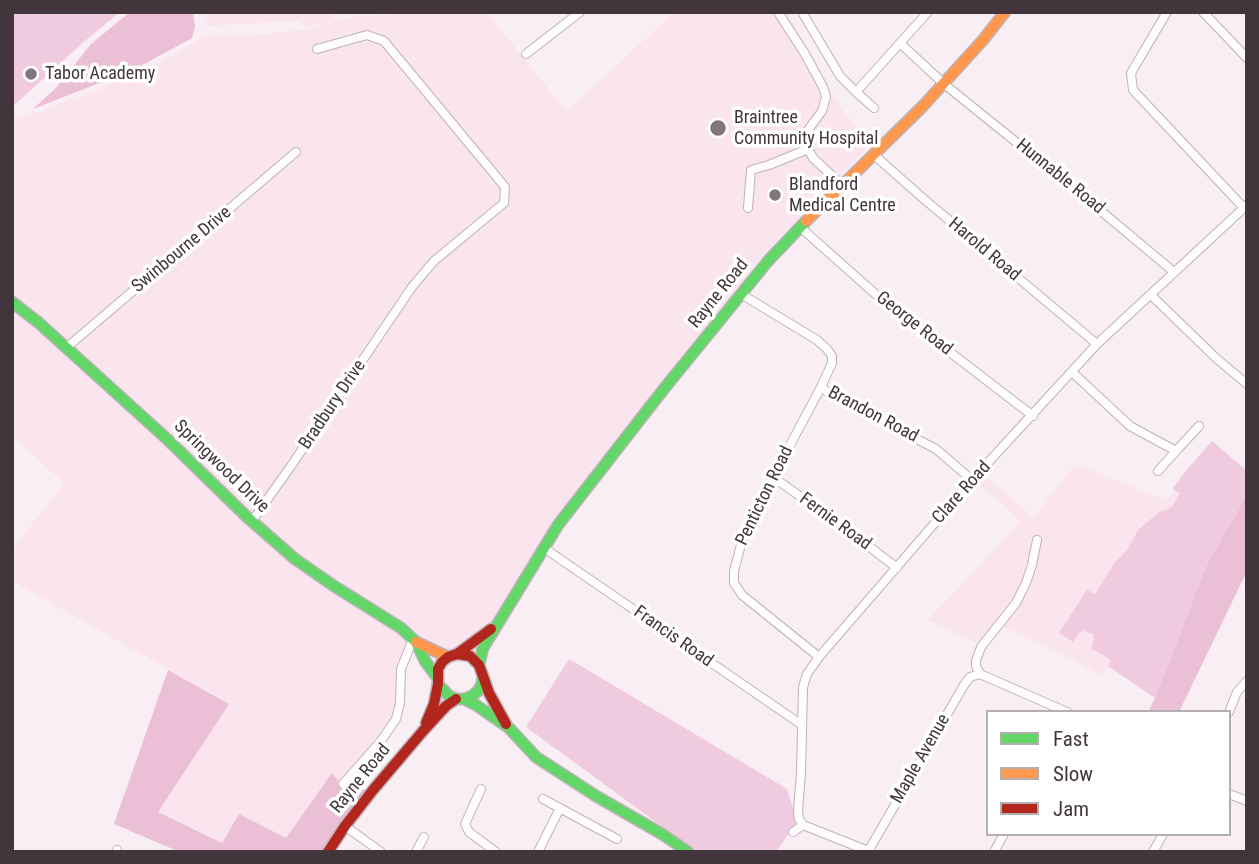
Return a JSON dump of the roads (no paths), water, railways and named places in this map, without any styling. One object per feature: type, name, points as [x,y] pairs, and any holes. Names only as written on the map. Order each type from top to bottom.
[{"type":"main road","name":"Rayne Road","points":[[328,852],[345,826],[446,706],[478,691],[482,684],[483,648],[558,525],[741,294],[800,227],[944,84],[1005,12]]},
{"type":"main road","name":"Springwood Drive","points":[[12,302],[39,323],[167,439],[295,559],[401,628],[414,641],[438,680]]},
{"type":"main road","name":"Rayne Road","points":[[423,731],[434,704],[439,669],[452,656],[496,625]]},
{"type":"main road","name":"Springwood Drive","points":[[414,641],[452,656]]},
{"type":"main road","points":[[452,656],[470,656],[481,670],[488,693],[509,728],[536,757],[688,852]]},
{"type":"main road","points":[[438,680],[443,691],[449,696],[476,705],[509,728]]},
{"type":"street","points":[[526,54],[538,50],[580,12]]},
{"type":"street","points":[[778,12],[805,54],[826,97],[822,111],[808,130],[808,149],[813,158],[842,186]]},
{"type":"street","points":[[802,12],[840,76],[874,108]]},
{"type":"street","points":[[856,92],[928,12]]},
{"type":"street","points":[[1167,12],[1131,74],[1133,90],[1245,207]]},
{"type":"street","points":[[1203,12],[1247,58]]},
{"type":"street","name":"Bradbury Drive","points":[[252,521],[412,287],[435,261],[504,203],[505,187],[384,41],[367,35],[317,49]]},
{"type":"street","name":"Hunnable Road","points":[[900,43],[944,84],[1174,272]]},
{"type":"street","points":[[748,208],[751,170],[808,149]]},
{"type":"street","name":"Swinbourne Drive","points":[[66,348],[296,152]]},
{"type":"street","name":"Harold Road","points":[[873,154],[925,201],[1097,344]]},
{"type":"street","name":"Clare Road","points":[[803,825],[798,811],[803,687],[807,674],[819,657],[972,480],[1097,344],[1245,207]]},
{"type":"street","name":"George Road","points":[[800,227],[881,299],[1033,416]]},
{"type":"street","name":"Brandon Road","points":[[741,294],[817,340],[827,349],[832,356],[832,363],[821,387],[936,449],[972,480]]},
{"type":"street","points":[[1151,295],[1247,384]]},
{"type":"street","points":[[1072,372],[1130,426],[1176,451]]},
{"type":"street","name":"Penticton Road","points":[[819,657],[751,604],[734,583],[736,559],[742,541],[821,387]]},
{"type":"street","points":[[1158,471],[1199,426]]},
{"type":"street","name":"Fernie Road","points":[[773,477],[897,568]]},
{"type":"street","points":[[1037,540],[1026,583],[1016,603],[981,647],[976,666],[980,674],[1062,710]]},
{"type":"street","name":"Francis Road","points":[[544,548],[802,726]]},
{"type":"street","points":[[343,784],[381,741],[396,719],[400,702],[401,669],[414,641]]},
{"type":"street","name":"Maple Avenue","points":[[870,851],[964,685],[970,677],[980,674]]},
{"type":"street","points":[[1230,710],[1237,692],[1247,681]]},
{"type":"street","points":[[481,789],[465,824],[469,832],[490,850]]},
{"type":"street","points":[[543,799],[617,839]]},
{"type":"street","points":[[538,852],[560,808]]},
{"type":"street","points":[[793,832],[803,825],[870,851]]},
{"type":"street","points":[[345,826],[382,852]]},
{"type":"street","points":[[994,852],[1003,836]]},
{"type":"street","points":[[1153,852],[1162,836]]},
{"type":"street","points":[[416,852],[424,837]]},
{"type":"place","name":"Tabor Academy","points":[[31,74]]},
{"type":"place","name":"Braintree Community Hospital","points":[[718,128]]},
{"type":"place","name":"Blandford Medical Centre","points":[[775,195]]}]
